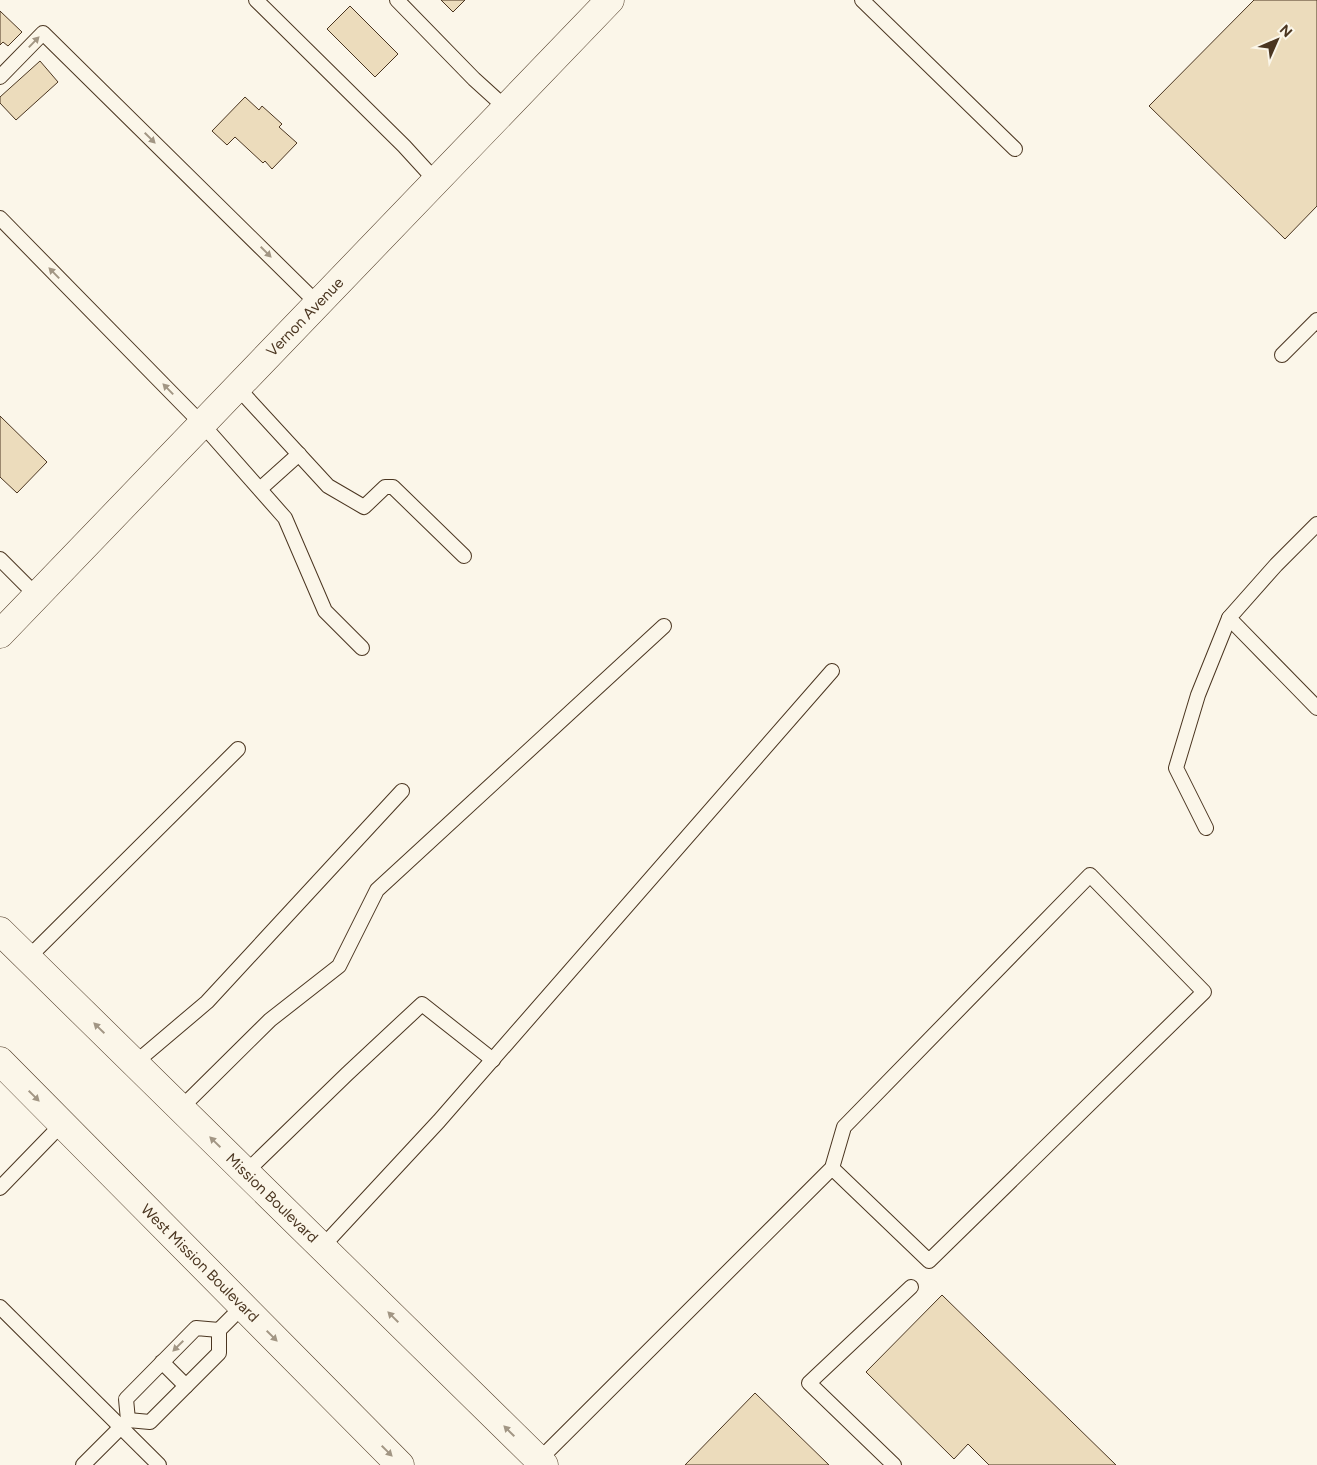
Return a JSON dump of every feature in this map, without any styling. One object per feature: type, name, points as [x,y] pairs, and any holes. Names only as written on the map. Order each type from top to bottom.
[{"type":"main road","name":"Vernon Avenue","points":[[0,634],[610,0]]},
{"type":"main road","name":"Mission Boulevard","points":[[0,931],[541,1462]]},
{"type":"main road","name":"West Mission Boulevard","points":[[0,1062],[400,1465]]},
{"type":"lane","points":[[256,0],[436,180]]},
{"type":"lane","points":[[398,0],[474,79],[506,108]]},
{"type":"lane","points":[[862,0],[1015,149]]},
{"type":"lane","points":[[0,77],[43,33],[318,304]]},
{"type":"lane","points":[[0,218],[202,424],[285,518],[325,611],[362,648]]},
{"type":"lane","points":[[1282,355],[1317,320]]},
{"type":"lane","points":[[237,387],[328,486],[364,507],[385,487],[393,486],[464,556]]},
{"type":"lane","points":[[260,490],[299,454]]},
{"type":"lane","points":[[1206,828],[1176,768],[1198,695],[1229,618],[1276,565],[1317,524]]},
{"type":"lane","points":[[0,559],[37,596]]},
{"type":"lane","points":[[1229,618],[1317,708]]},
{"type":"lane","points":[[180,1108],[270,1020],[339,966],[377,890],[664,626]]},
{"type":"lane","points":[[322,1247],[439,1121],[832,671]]},
{"type":"lane","points":[[28,958],[238,750]]},
{"type":"lane","points":[[135,1063],[207,1002],[402,791]]},
{"type":"lane","points":[[541,1462],[832,1168],[844,1127],[1090,875],[1204,992],[929,1261],[832,1168]]},
{"type":"lane","points":[[246,1172],[422,1004],[493,1060]]},
{"type":"lane","points":[[0,1188],[62,1124]]},
{"type":"lane","points":[[894,1465],[809,1383],[911,1287]]},
{"type":"lane","points":[[124,1424],[150,1422],[219,1353],[219,1330],[243,1306]]},
{"type":"lane","points":[[0,1307],[124,1424],[159,1465]]},
{"type":"lane","points":[[83,1465],[124,1424],[126,1399],[196,1328],[219,1330]]},
{"type":"lane","points":[[162,1362],[186,1386]]},
{"type":"building","points":[[441,0],[465,0],[453,12]]},
{"type":"building","points":[[1254,0],[1317,0],[1317,206],[1285,239],[1149,106]]},
{"type":"building","points":[[350,6],[398,54],[375,77],[327,29]]},
{"type":"building","points":[[0,11],[22,32],[8,46],[3,42],[0,45]]},
{"type":"building","points":[[40,61],[58,82],[16,120],[0,103],[0,97]]},
{"type":"building","points":[[245,97],[259,110],[262,106],[282,124],[279,127],[297,143],[272,169],[235,137],[227,145],[212,131]]},
{"type":"building","points":[[0,416],[47,462],[17,493],[0,477]]},
{"type":"building","points":[[942,1295],[1116,1465],[989,1465],[968,1444],[954,1459],[866,1372]]},
{"type":"building","points":[[755,1393],[829,1465],[685,1465]]}]
